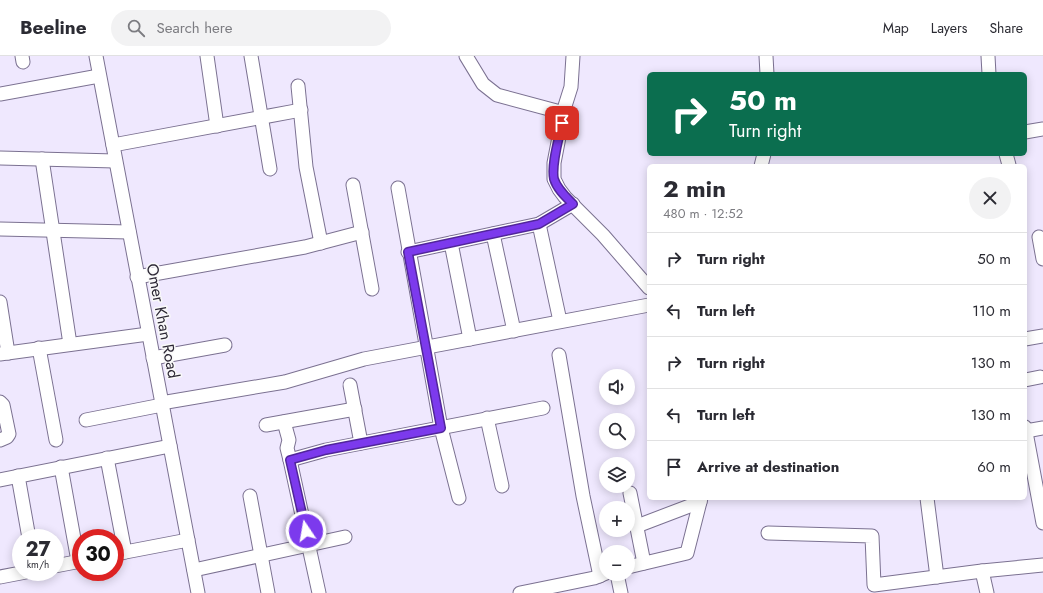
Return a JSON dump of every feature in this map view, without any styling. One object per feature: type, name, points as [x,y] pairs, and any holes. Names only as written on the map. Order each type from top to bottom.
[{"type":"street","name":"Omer Khan Road","points":[[96,56],[198,593]]},
{"type":"street","points":[[206,56],[217,126]]},
{"type":"street","points":[[251,56],[270,169]]},
{"type":"street","points":[[466,56],[483,84],[496,95],[564,113]]},
{"type":"street","points":[[573,56],[571,87],[564,113],[554,164],[554,179],[558,188],[603,235],[647,286]]},
{"type":"street","points":[[766,56],[767,72]]},
{"type":"street","points":[[988,56],[989,72]]},
{"type":"street","points":[[0,94],[99,76]]},
{"type":"street","points":[[298,86],[306,167],[321,243]]},
{"type":"street","points":[[113,145],[301,110]]},
{"type":"street","points":[[1027,132],[1043,129]]},
{"type":"street","points":[[0,158],[115,161]]},
{"type":"street","points":[[42,159],[70,344]]},
{"type":"street","points":[[353,185],[372,289]]},
{"type":"street","points":[[398,188],[408,252],[441,428],[459,498]]},
{"type":"street","points":[[408,252],[539,224],[573,204]]},
{"type":"street","points":[[539,224],[560,321]]},
{"type":"street","points":[[0,229],[129,232]]},
{"type":"street","points":[[137,277],[321,243],[362,232]]},
{"type":"street","points":[[493,234],[514,331]]},
{"type":"street","points":[[1039,237],[1043,259]]},
{"type":"street","points":[[451,243],[470,339]]},
{"type":"street","points":[[0,302],[4,353],[148,334]]},
{"type":"street","points":[[86,420],[162,404],[285,382],[364,358],[647,305]]},
{"type":"street","points":[[1027,339],[1043,336]]},
{"type":"street","points":[[153,358],[225,345]]},
{"type":"street","points":[[39,348],[56,440]]},
{"type":"street","points":[[558,355],[582,496],[599,560]]},
{"type":"street","points":[[1027,380],[1040,377]]},
{"type":"street","points":[[350,386],[361,444]]},
{"type":"street","points":[[0,402],[9,434],[7,437],[0,440]]},
{"type":"street","points":[[290,460],[326,450],[543,408]]},
{"type":"street","points":[[266,425],[355,409]]},
{"type":"street","points":[[487,418],[502,486]]},
{"type":"street","points":[[284,422],[289,440],[287,448],[319,593]]},
{"type":"street","points":[[1027,429],[1043,428]]},
{"type":"street","points":[[1027,439],[1043,523]]},
{"type":"street","points":[[0,480],[170,446]]},
{"type":"street","points":[[107,458],[117,529]]},
{"type":"street","points":[[61,467],[74,529]]},
{"type":"street","points":[[18,476],[27,529]]},
{"type":"street","points":[[630,493],[644,563]]},
{"type":"street","points":[[250,496],[268,593]]},
{"type":"street","points":[[637,526],[700,500]]},
{"type":"street","points":[[635,565],[687,553],[700,500]]},
{"type":"street","points":[[927,500],[937,577]]},
{"type":"street","points":[[768,533],[872,536],[874,589],[937,577],[982,571],[1043,566]]},
{"type":"street","points":[[194,570],[345,537]]},
{"type":"street","points":[[124,552],[188,540]]},
{"type":"street","points":[[982,571],[987,593]]},
{"type":"street","points":[[0,577],[12,575]]},
{"type":"street","points":[[522,593],[557,589],[599,576]]},
{"type":"street","points":[[618,581],[621,593]]},
{"type":"route","points":[[306,531],[290,460],[326,450],[441,428],[408,252],[539,224],[573,204],[558,188],[554,179],[554,164],[562,123]]}]
